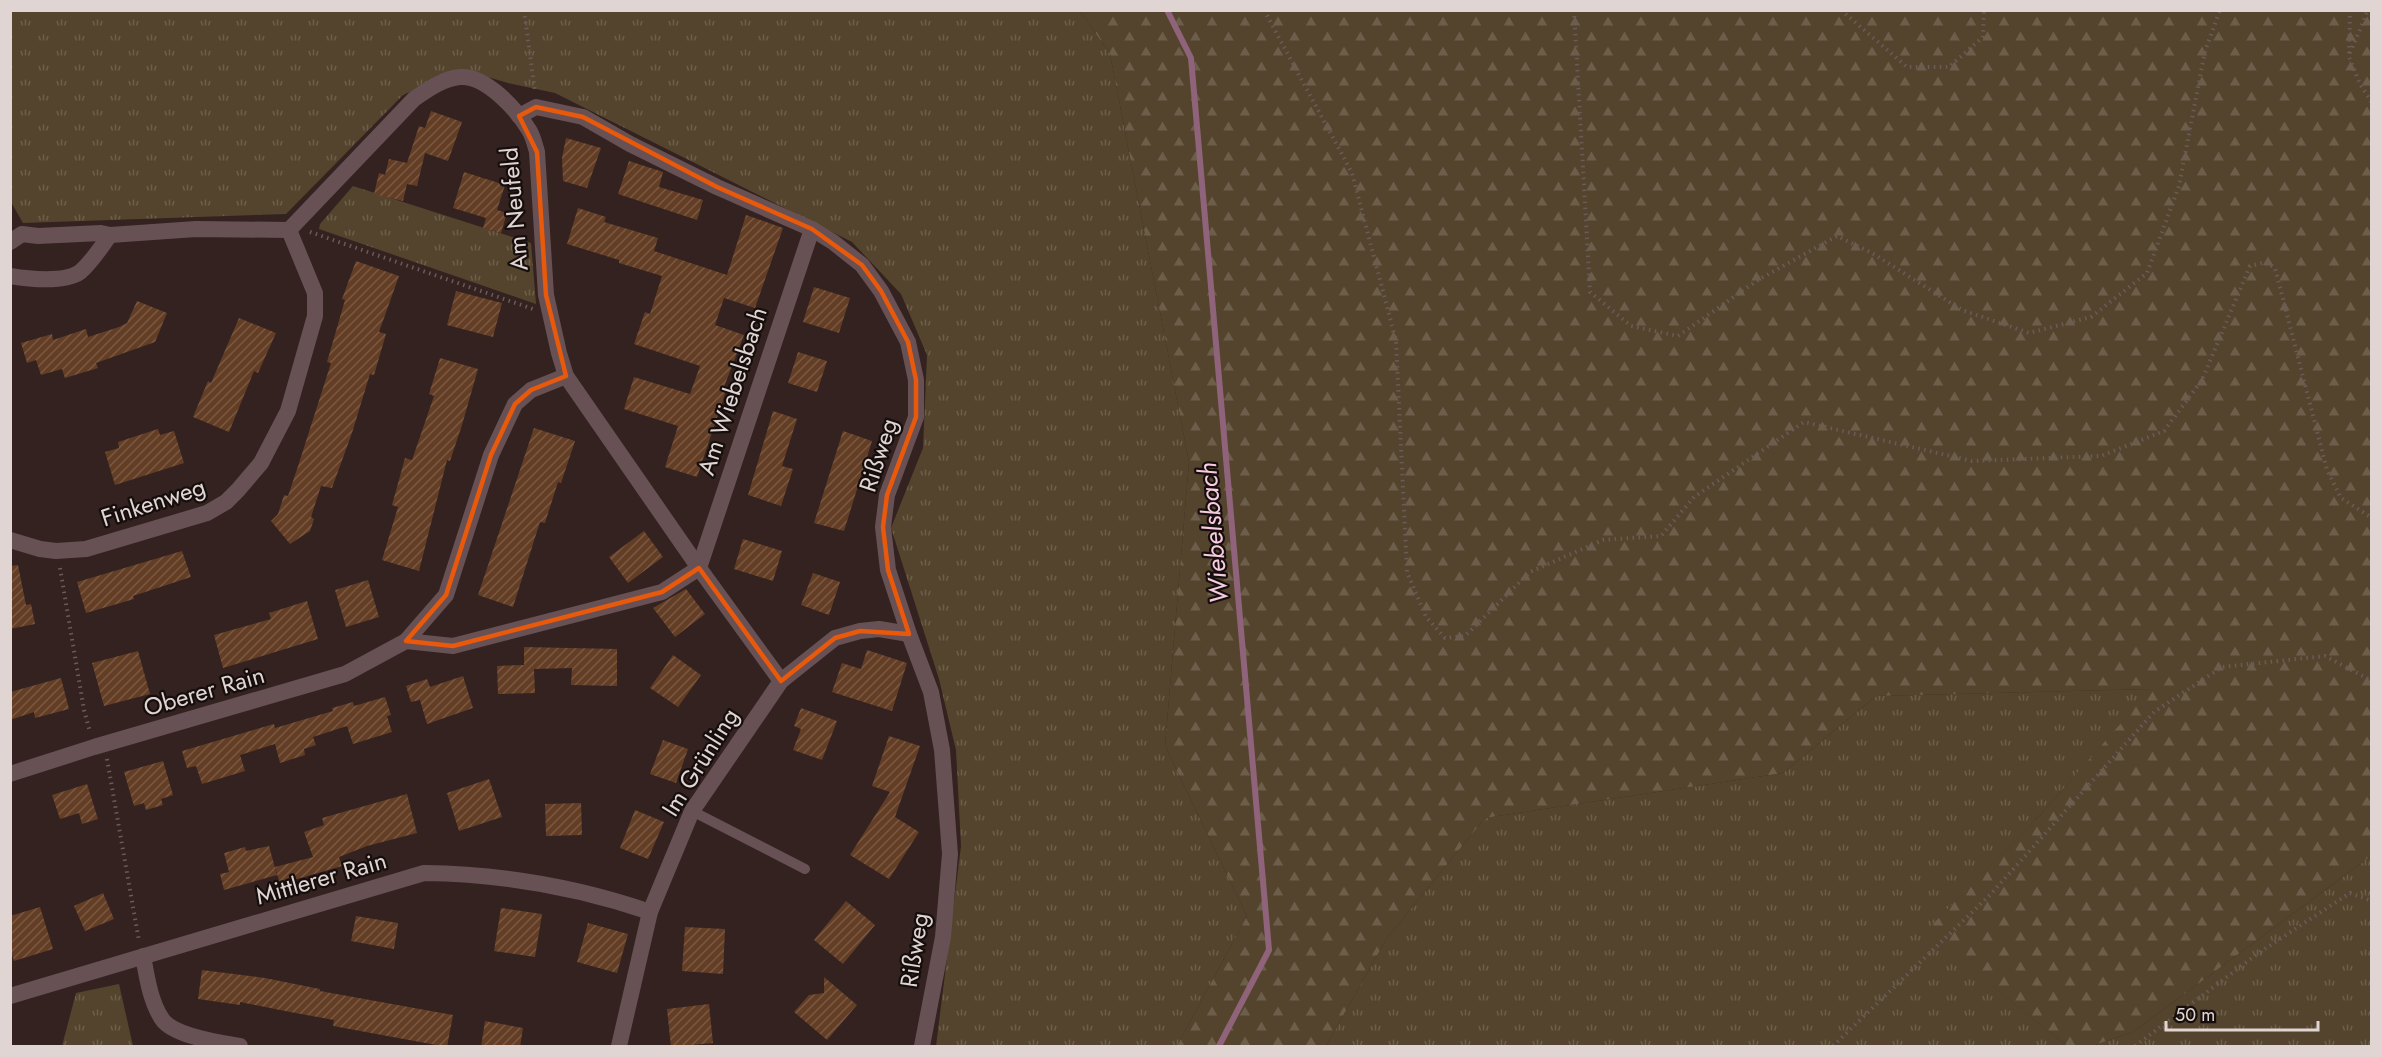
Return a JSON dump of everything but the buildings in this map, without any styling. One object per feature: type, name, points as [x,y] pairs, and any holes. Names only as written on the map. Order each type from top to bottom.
[{"type":"street","name":"Am Neufeld","points":[[291,228],[414,99],[429,88],[460,77],[479,80],[496,92],[519,116],[530,132],[537,152],[546,295],[559,353],[567,376],[699,568],[781,681]]},
{"type":"street","points":[[519,116],[536,107]]},
{"type":"street","name":"Rißweg","points":[[536,107],[583,117],[630,144],[717,187],[812,229],[833,242],[862,265],[881,291],[908,342],[916,380],[916,417],[887,495],[883,527],[888,570],[909,634],[932,692],[942,750],[950,854],[943,937],[922,1047]]},
{"type":"street","points":[[10,242],[22,234],[101,233],[110,235],[196,229],[291,228]]},
{"type":"street","name":"Finkenweg","points":[[10,540],[56,551],[86,549],[207,513],[226,502],[238,490],[261,463],[288,411],[315,316],[315,293],[291,228]]},
{"type":"street","name":"Am Wiebelsbach","points":[[699,568],[812,229]]},
{"type":"street","points":[[10,276],[26,279],[60,279],[79,273],[110,235]]},
{"type":"street","name":"Oberer Rain","points":[[10,774],[94,747],[345,674],[406,641],[446,595],[491,455],[515,404],[531,390],[567,376]]},
{"type":"street","points":[[406,641],[453,646],[662,592],[699,568]]},
{"type":"street","name":"Im Grünling","points":[[619,1047],[650,912],[692,811],[781,681],[836,638],[860,631],[879,629],[909,634]]},
{"type":"street","name":"Mittlerer Rain","points":[[10,996],[424,873],[470,874],[556,885],[650,912]]},
{"type":"street","points":[[143,956],[151,995],[162,1020],[192,1037],[240,1047]]},
{"type":"lane","points":[[692,811],[805,869]]},
{"type":"path","points":[[524,10],[536,107]]},
{"type":"path","points":[[1264,10],[1352,173],[1396,341],[1407,572],[1426,617],[1445,638],[1465,636],[1530,572],[1603,540],[1661,536],[1694,496],[1804,422],[1972,461],[2101,456],[2163,431],[2202,380],[2250,266],[2266,262],[2275,268],[2327,470],[2341,498],[2372,518]]},
{"type":"path","points":[[1574,10],[1590,292],[1631,326],[1678,336],[1758,280],[1837,236],[1872,253],[1962,310],[2029,333],[2091,317],[2147,273],[2178,186],[2205,51],[2220,10]]},
{"type":"path","points":[[1841,10],[1907,67],[1949,67],[1983,38],[1984,10]]},
{"type":"path","points":[[2350,10],[2349,57],[2360,84],[2372,103]]},
{"type":"path","points":[[2349,57],[2368,10]]},
{"type":"path","points":[[291,228],[550,315]]},
{"type":"path","points":[[61,571],[84,710]]},
{"type":"path","points":[[1833,1047],[1991,894],[2154,712],[2222,667],[2325,656],[2372,681]]},
{"type":"path","points":[[108,763],[138,934]]},
{"type":"path","points":[[2135,1047],[2260,952],[2350,893],[2372,901]]},
{"type":"highlighted area","points":[[536,107],[583,117],[717,187],[812,229],[862,265],[881,291],[908,342],[916,380],[916,417],[887,495],[883,527],[888,570],[909,634],[860,631],[835,638],[781,681],[699,568],[662,592],[453,646],[406,641],[446,595],[491,455],[515,404],[531,390],[566,376],[546,295],[537,152],[519,116]]},
{"type":"green space","points":[[10,11],[1080,11],[1110,54],[1189,462],[1165,746],[1247,916],[1177,1046],[936,1046],[961,846],[956,750],[939,679],[891,528],[923,448],[927,355],[901,294],[852,242],[555,93],[508,83],[461,69],[403,95],[286,214],[23,223],[11,202]]},
{"type":"green space","points":[[1080,11],[2371,11],[2371,856],[2133,1032],[2092,1046],[2067,1046],[1925,932],[2041,814],[2151,689],[1876,696],[1783,773],[1485,818],[1387,938],[1326,1046],[1177,1046],[1247,916],[1165,746],[1189,462],[1110,54]]},
{"type":"green space","points":[[353,186],[531,243],[536,304],[319,229],[320,224]]},
{"type":"green space","points":[[2152,689],[2041,814],[1926,932],[2067,1046],[1326,1046],[1387,938],[1485,818],[1783,773],[1876,696]]},
{"type":"green space","points":[[2371,856],[2371,1046],[2092,1046],[2133,1032]]},
{"type":"green space","points":[[119,984],[133,1046],[62,1046],[76,993]]},
{"type":"waterway","name":"Wiebelsbach","points":[[1167,10],[1191,58],[1269,950],[1219,1046]]}]
